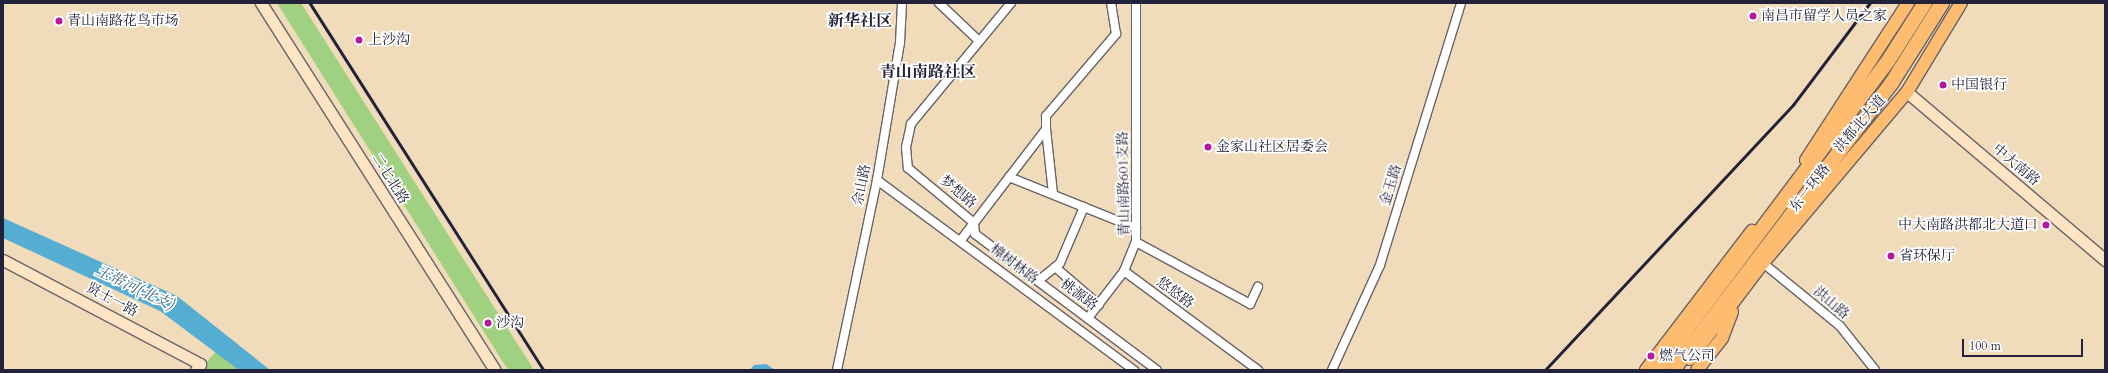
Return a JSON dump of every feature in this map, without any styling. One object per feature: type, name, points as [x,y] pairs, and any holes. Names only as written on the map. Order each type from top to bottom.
[{"type":"highway","name":"东一环路","points":[[1656,370],[1888,61],[1925,3]]},
{"type":"highway","name":"东一环路","points":[[1674,370],[1891,84],[1942,3]]},
{"type":"main road","name":"洪都北大道","points":[[1646,370],[1716,276],[1800,169],[1908,3]]},
{"type":"main road","name":"洪都北大道","points":[[1682,370],[1763,263],[1908,92],[1961,3]]},
{"type":"main road","points":[[1640,370],[1692,301],[1716,276]]},
{"type":"main road","points":[[1697,370],[1722,338],[1737,299]]},
{"type":"street","name":"二七北路","points":[[261,3],[495,370]]},
{"type":"street","name":"佘山路","points":[[837,370],[877,180],[900,43],[902,3]]},
{"type":"street","points":[[939,3],[979,40]]},
{"type":"street","name":"梦想路","points":[[1010,3],[911,124],[906,147],[908,168],[974,223],[1046,129],[1046,116],[1116,34],[1111,3]]},
{"type":"street","name":"青山南路601支路","points":[[1136,3],[1136,242],[1250,304],[1258,287]]},
{"type":"street","name":"金玉路","points":[[1332,370],[1380,265],[1462,3]]},
{"type":"street","name":"中大南路","points":[[1908,92],[2105,260]]},
{"type":"street","points":[[1046,129],[1052,193]]},
{"type":"street","points":[[1009,177],[1136,228]]},
{"type":"street","name":"樟树林路","points":[[877,180],[962,240],[1134,370]]},
{"type":"street","points":[[1038,281],[1055,267],[1084,207]]},
{"type":"street","points":[[962,240],[974,223]]},
{"type":"street","name":"桃源路","points":[[974,223],[976,234],[1158,370]]},
{"type":"street","points":[[1088,318],[1124,271],[1136,242]]},
{"type":"street","name":"贤士一路","points":[[3,260],[200,364],[196,370]]},
{"type":"street","name":"洪山路","points":[[1763,263],[1840,326],[1875,370]]},
{"type":"street","points":[[1055,267],[1098,305]]},
{"type":"street","name":"悠悠路","points":[[1124,271],[1258,370]]},
{"type":"green space","points":[[277,3],[301,3],[534,370],[508,370]]},
{"type":"green space","points":[[217,350],[241,370],[200,370]]},
{"type":"water","name":"玉带河(北支)","points":[[3,218],[177,296],[270,370],[239,370],[160,311],[3,238]]},
{"type":"water","points":[[766,364],[775,370],[750,370],[754,365]]},
{"type":"railway","points":[[310,3],[544,370]]},
{"type":"railway","points":[[1545,370],[1793,105],[1870,3]]},
{"type":"place","name":"南昌市留学人员之家","points":[[1753,16]]},
{"type":"place","name":"青山南路花鸟市场","points":[[59,21]]},
{"type":"place","name":"上沙沟","points":[[359,40]]},
{"type":"place","name":"中国银行","points":[[1943,85]]},
{"type":"place","name":"金家山社区居委会","points":[[1208,147]]},
{"type":"place","name":"中大南路洪都北大道口","points":[[2046,225]]},
{"type":"place","name":"省环保厅","points":[[1891,256]]},
{"type":"place","name":"沙沟","points":[[488,323]]},
{"type":"place","name":"燃气公司","points":[[1651,356]]},
{"type":"district","name":"新华社区","points":[[860,21]]},
{"type":"district","name":"青山南路社区","points":[[928,72]]}]
